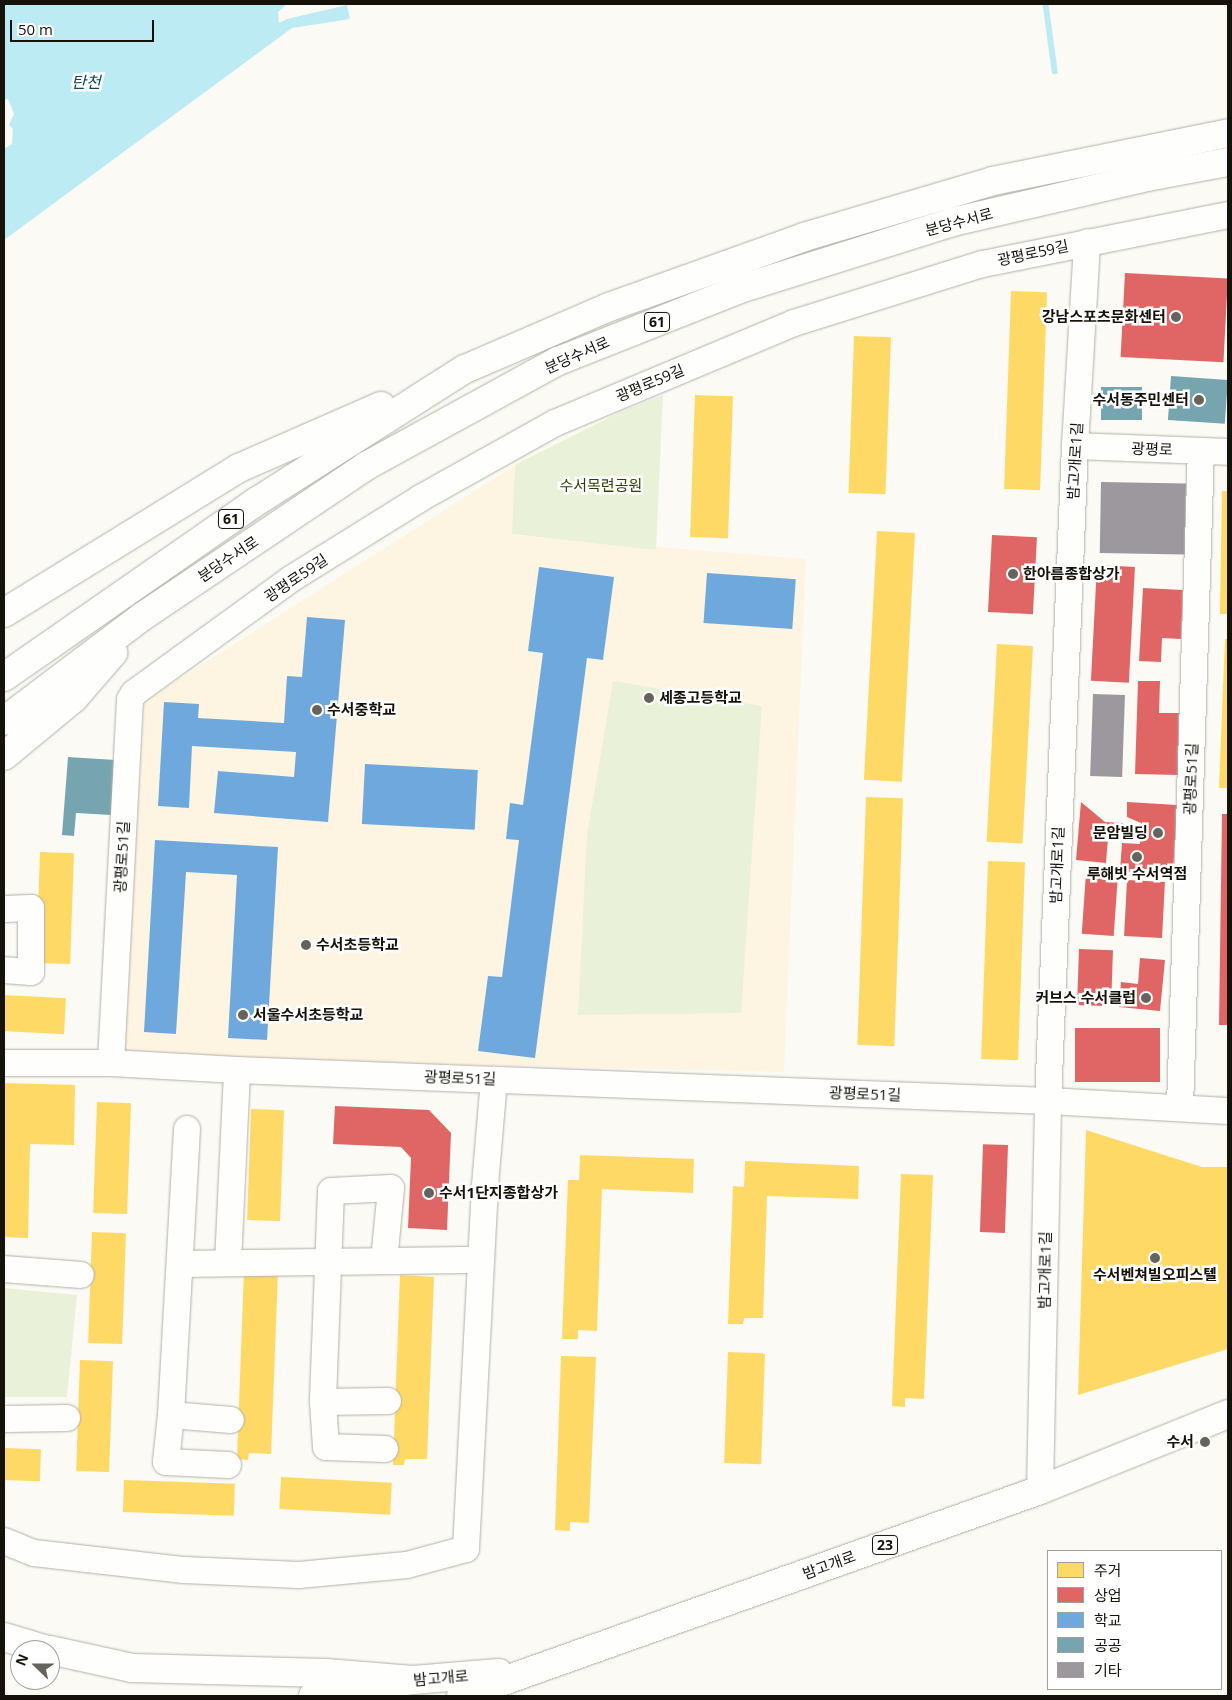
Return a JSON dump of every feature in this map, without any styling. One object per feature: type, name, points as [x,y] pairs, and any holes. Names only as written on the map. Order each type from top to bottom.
[{"type":"main road","name":"분당수서로","points":[[4,677],[259,500],[465,370],[610,306],[804,237],[993,181],[1228,133]]},
{"type":"main road","name":"분당수서로","points":[[4,721],[143,616],[366,466],[558,361],[740,289],[952,222],[1147,177],[1228,162]]},
{"type":"main road","points":[[4,614],[239,468],[465,370]]},
{"type":"main road","points":[[4,756],[74,698],[143,616]]},
{"type":"main road","name":"밤고개로","points":[[461,1696],[1040,1490],[1228,1414]]},
{"type":"main road","points":[[60,1652],[132,1668],[326,1674],[413,1680]]},
{"type":"main road","name":"밤고개로","points":[[313,1696],[413,1680],[540,1669]]},
{"type":"street","name":"광평로59길","points":[[134,693],[291,579],[421,498],[555,423],[794,323],[982,264],[1228,215]]},
{"type":"street","name":"밤고개로1길","points":[[1040,1490],[1048,1101],[1086,242]]},
{"type":"street","name":"광평로","points":[[1076,446],[1228,452]]},
{"type":"street","name":"광평로51길","points":[[1180,1108],[1201,451]]},
{"type":"street","name":"광평로51길","points":[[134,693],[130,700],[111,1063],[237,1070],[1048,1101],[1228,1111]]},
{"type":"street","points":[[4,909],[31,908],[31,972],[4,970]]},
{"type":"street","points":[[4,1063],[111,1063]]},
{"type":"street","points":[[228,1263],[237,1070]]},
{"type":"street","points":[[4,1541],[34,1553],[184,1570],[299,1575],[408,1565],[466,1549],[481,1260],[494,1079]]},
{"type":"street","points":[[186,1129],[181,1264],[166,1462],[228,1465]]},
{"type":"street","points":[[384,1261],[391,1188],[331,1191],[323,1402],[326,1447],[385,1449]]},
{"type":"street","points":[[181,1264],[481,1260]]},
{"type":"street","points":[[4,1269],[81,1275]]},
{"type":"street","points":[[323,1402],[388,1401]]},
{"type":"street","points":[[171,1415],[231,1420]]},
{"type":"street","points":[[4,1419],[67,1418]]},
{"type":"shaded area","points":[[515,465],[512,535],[806,559],[784,1072],[471,1065],[124,1053],[145,701]]},
{"type":"green space","name":"수서목련공원","points":[[663,395],[656,550],[512,534],[515,465],[620,412]]},
{"type":"green space","points":[[613,681],[762,706],[741,1013],[578,1015],[587,835]]},
{"type":"green space","points":[[4,1288],[77,1295],[67,1397],[4,1397]]},
{"type":"water","name":"탄천","points":[[4,4],[287,4],[278,12],[279,23],[287,19],[347,5],[350,19],[292,28],[4,240],[4,149],[12,144],[13,129],[9,125],[14,114],[8,99],[4,100]]},
{"type":"building: 주거","points":[[1011,291],[1047,292],[1040,490],[1004,489]]},
{"type":"building: 주거","points":[[854,336],[891,337],[885,494],[849,493]]},
{"type":"building: 주거","points":[[695,395],[733,396],[728,538],[690,537]]},
{"type":"building: 주거","points":[[1222,491],[1228,491],[1228,614],[1220,614]]},
{"type":"building: 주거","points":[[877,531],[915,533],[902,782],[864,780]]},
{"type":"building: 주거","points":[[1225,639],[1228,639],[1228,788],[1219,788]]},
{"type":"building: 주거","points":[[997,644],[1033,646],[1023,844],[987,842]]},
{"type":"building: 주거","points":[[866,797],[903,798],[894,1046],[857,1045]]},
{"type":"building: 주거","points":[[40,852],[74,853],[70,964],[36,963]]},
{"type":"building: 주거","points":[[988,861],[1025,862],[1018,1060],[981,1059]]},
{"type":"building: 주거","points":[[4,995],[66,998],[64,1034],[4,1031]]},
{"type":"building: 주거","points":[[4,1083],[75,1085],[74,1145],[30,1144],[28,1238],[4,1237]]},
{"type":"building: 주거","points":[[97,1102],[131,1103],[127,1214],[93,1213]]},
{"type":"building: 주거","points":[[251,1109],[284,1110],[280,1221],[247,1220]]},
{"type":"building: 주거","name":"수서벤쳐빌오피스텔","points":[[1086,1130],[1202,1167],[1228,1167],[1228,1349],[1078,1395]]},
{"type":"building: 주거","points":[[580,1155],[694,1159],[693,1193],[602,1189],[597,1331],[578,1330],[578,1339],[562,1339],[568,1180],[579,1180]]},
{"type":"building: 주거","points":[[745,1161],[859,1166],[858,1199],[767,1196],[763,1318],[744,1318],[743,1324],[728,1324],[733,1186],[744,1187]]},
{"type":"building: 주거","points":[[901,1174],[933,1175],[924,1399],[905,1398],[905,1407],[892,1406]]},
{"type":"building: 주거","points":[[92,1232],[126,1233],[122,1344],[88,1343]]},
{"type":"building: 주거","points":[[244,1269],[278,1271],[271,1454],[249,1453],[248,1460],[237,1459]]},
{"type":"building: 주거","points":[[400,1275],[434,1277],[427,1459],[405,1459],[404,1465],[393,1465]]},
{"type":"building: 주거","points":[[728,1352],[765,1353],[761,1464],[724,1463]]},
{"type":"building: 주거","points":[[561,1356],[596,1357],[589,1523],[570,1522],[570,1531],[555,1530]]},
{"type":"building: 주거","points":[[80,1360],[113,1361],[109,1472],[76,1471]]},
{"type":"building: 주거","points":[[4,1448],[41,1449],[40,1481],[4,1480]]},
{"type":"building: 주거","points":[[281,1477],[392,1483],[390,1515],[279,1509]]},
{"type":"building: 주거","points":[[124,1480],[235,1484],[234,1516],[123,1512]]},
{"type":"building: 상업","name":"강남스포츠문화센터","points":[[1125,273],[1228,278],[1223,362],[1121,357]]},
{"type":"building: 상업","name":"한아름종합상가","points":[[992,535],[1037,537],[1033,614],[988,612]]},
{"type":"building: 상업","points":[[1097,565],[1135,567],[1129,683],[1091,681]]},
{"type":"building: 상업","points":[[1143,588],[1183,590],[1181,639],[1162,638],[1161,662],[1139,661]]},
{"type":"building: 상업","points":[[1138,681],[1160,681],[1159,713],[1179,713],[1178,775],[1135,774]]},
{"type":"building: 상업","points":[[1081,802],[1105,822],[1123,823],[1122,839],[1108,838],[1106,863],[1076,860]]},
{"type":"building: 상업","name":"문암빌딩","points":[[1127,802],[1177,805],[1173,874],[1120,871],[1122,843],[1140,844],[1141,823],[1127,817]]},
{"type":"building: 상업","points":[[1222,814],[1228,814],[1228,1025],[1219,1025]]},
{"type":"building: 상업","points":[[1086,873],[1118,875],[1114,936],[1082,934]]},
{"type":"building: 상업","points":[[1127,880],[1165,882],[1162,938],[1124,936]]},
{"type":"building: 상업","points":[[1079,949],[1113,950],[1111,1006],[1077,1005]]},
{"type":"building: 상업","points":[[1140,958],[1165,960],[1160,1011],[1119,1007],[1121,982],[1138,984]]},
{"type":"building: 상업","points":[[1075,1028],[1160,1028],[1160,1082],[1075,1082]]},
{"type":"building: 상업","name":"수서1단지종합상가","points":[[335,1106],[429,1110],[451,1133],[447,1230],[408,1228],[411,1158],[401,1147],[333,1144]]},
{"type":"building: 상업","points":[[983,1144],[1008,1145],[1005,1233],[980,1232]]},
{"type":"building: 학교","points":[[539,567],[614,577],[603,660],[587,658],[535,1058],[478,1051],[488,976],[502,977],[519,840],[506,839],[510,803],[523,805],[543,653],[528,651]]},
{"type":"building: 학교","points":[[707,573],[796,579],[792,629],[704,623]]},
{"type":"building: 학교","points":[[307,617],[345,620],[328,822],[214,813],[218,771],[294,777],[296,752],[192,746],[189,808],[158,806],[164,702],[199,704],[198,718],[284,723],[287,676],[302,677]]},
{"type":"building: 학교","points":[[365,764],[478,770],[475,830],[362,824]]},
{"type":"building: 학교","points":[[155,840],[278,847],[267,1040],[228,1038],[237,875],[186,872],[176,1034],[144,1032]]},
{"type":"building: 공공","name":"수서동주민센터","points":[[1171,376],[1228,380],[1225,424],[1168,420]]},
{"type":"building: 공공","points":[[1101,387],[1142,387],[1142,420],[1101,420]]},
{"type":"building: 공공","points":[[68,757],[115,760],[111,815],[76,813],[74,836],[62,835]]},
{"type":"building: 기타","points":[[1101,482],[1186,483],[1185,554],[1100,553]]},
{"type":"building: 기타","points":[[1093,694],[1125,695],[1122,777],[1090,776]]},
{"type":"waterway","points":[[1046,4],[1055,71]]},
{"type":"place","name":"강남스포츠문화센터","points":[[1176,317]]},
{"type":"place","name":"수서동주민센터","points":[[1199,400]]},
{"type":"place","name":"한아름종합상가","points":[[1013,574]]},
{"type":"place","name":"세종고등학교","points":[[649,698]]},
{"type":"place","name":"수서중학교","points":[[317,710]]},
{"type":"place","name":"문암빌딩","points":[[1158,833]]},
{"type":"place","name":"루해빗 수서역점","points":[[1137,857]]},
{"type":"place","name":"수서초등학교","points":[[306,945]]},
{"type":"place","name":"커브스 수서클럽","points":[[1146,998]]},
{"type":"place","name":"서울수서초등학교","points":[[243,1015]]},
{"type":"place","name":"수서1단지종합상가","points":[[429,1193]]},
{"type":"place","name":"수서벤쳐빌오피스텔","points":[[1155,1258]]},
{"type":"place","name":"수서","points":[[1205,1442]]}]
